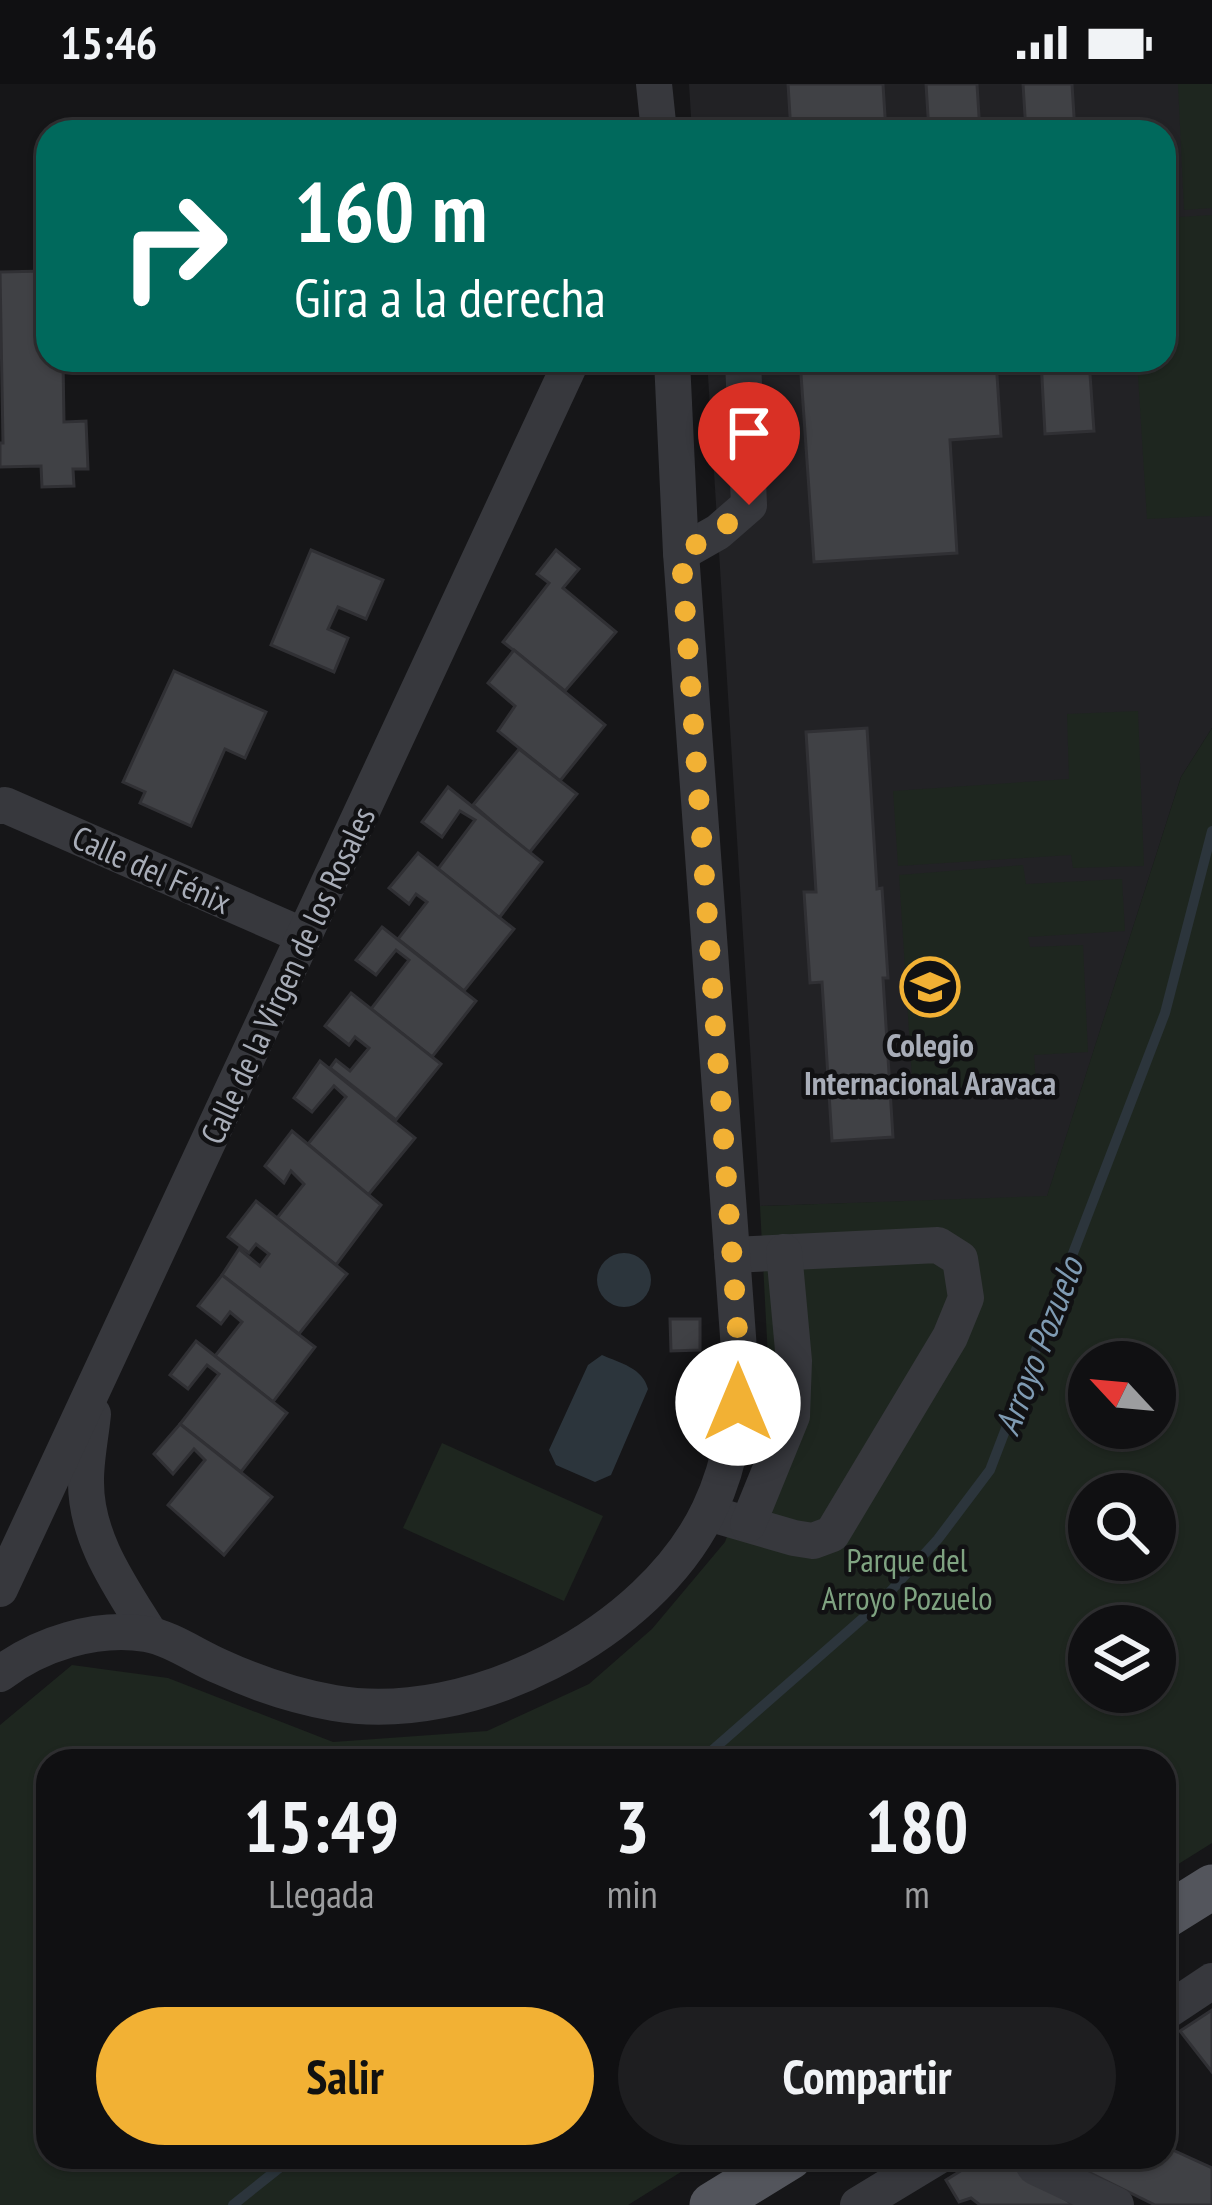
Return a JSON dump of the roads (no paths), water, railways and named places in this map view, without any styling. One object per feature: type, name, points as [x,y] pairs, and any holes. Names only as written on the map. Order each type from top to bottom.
[{"type":"main road","points":[[1176,1910],[1212,1887]]},
{"type":"main road","points":[[712,2205],[770,2169]]},
{"type":"street","points":[[639,120],[642,84]]},
{"type":"street","points":[[654,84],[658,120]]},
{"type":"street","name":"Calle de la Virgen de los Rosales","points":[[0,1589],[566,372]]},
{"type":"street","points":[[0,1674],[23,1657],[77,1638],[150,1634],[225,1669],[336,1704],[385,1706],[479,1693],[532,1671],[595,1634],[641,1598],[681,1554],[708,1513],[732,1453],[739,1351],[681,553],[673,372]]},
{"type":"street","points":[[681,553],[718,532],[749,505],[743,372]]},
{"type":"street","name":"Calle del Fénix","points":[[0,806],[304,936]]},
{"type":"street","points":[[708,1513],[813,1541],[832,1534],[940,1356],[966,1298],[960,1258],[938,1245],[732,1255]]},
{"type":"street","points":[[748,1524],[792,1416],[794,1361],[784,1252]]},
{"type":"street","points":[[96,1386],[86,1482],[91,1521],[102,1552],[150,1634]]},
{"type":"street","points":[[1176,2005],[1212,1982]]},
{"type":"street","points":[[858,2205],[917,2169]]},
{"type":"street","points":[[1039,2169],[1116,2205]]},
{"type":"waterway","name":"Arroyo Pozuelo","points":[[714,1749],[878,1605],[938,1539],[990,1470],[1165,1013],[1212,831]]},
{"type":"waterway","name":"Arroyo Pozuelo","points":[[233,2205],[278,2169]]},
{"type":"place","name":"Colegio Internacional Aravaca","points":[[930,987]]},
{"type":"park label","name":"Parque del Arroyo Pozuelo","points":[[907,1578]]}]
